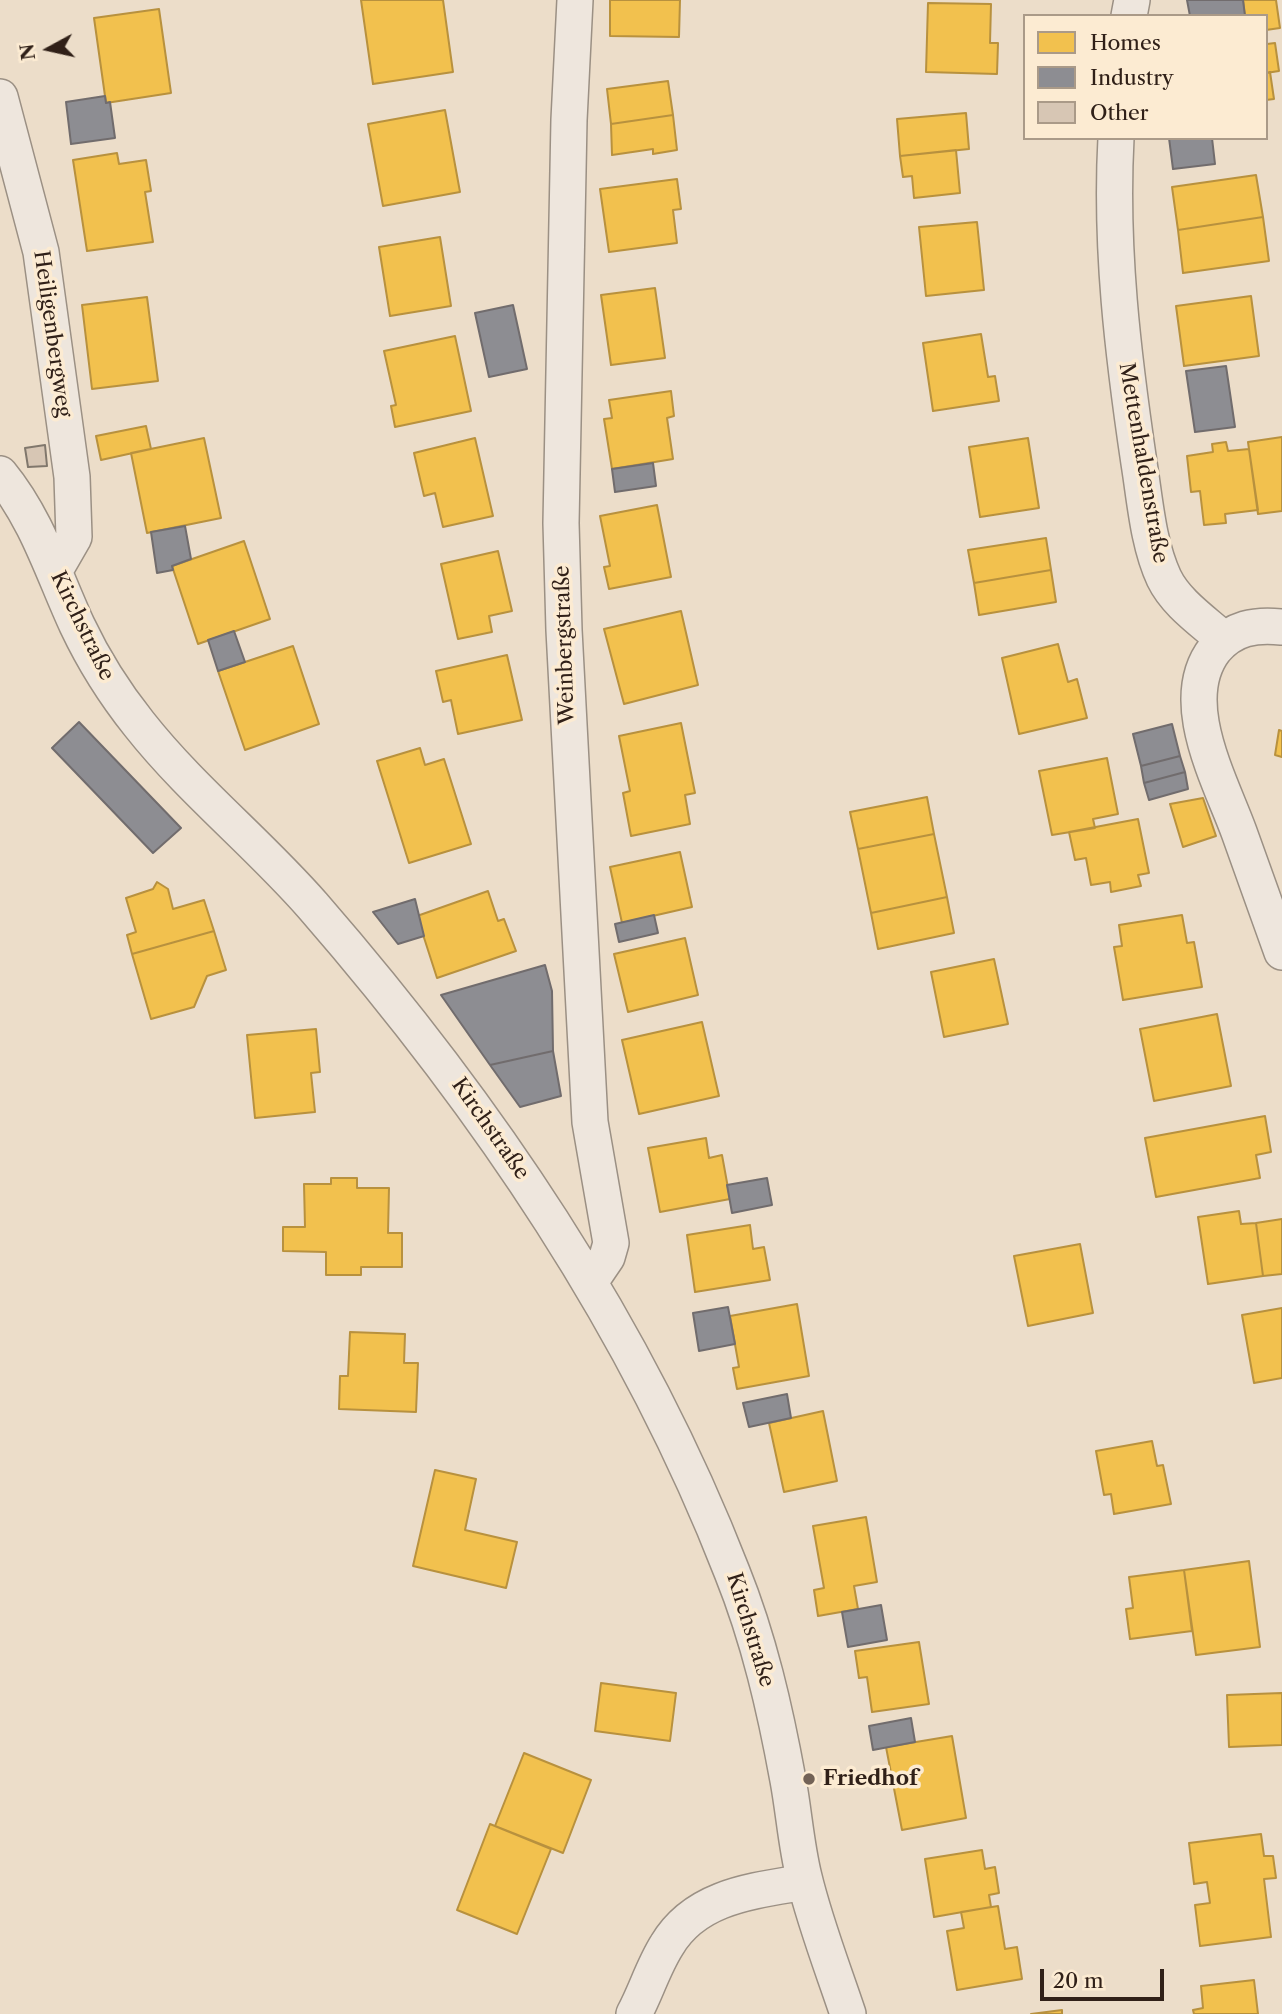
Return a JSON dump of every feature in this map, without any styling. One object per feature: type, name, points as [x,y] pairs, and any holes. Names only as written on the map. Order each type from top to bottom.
[{"type":"street","name":"Weinbergstraße","points":[[575,0],[569,120],[561,523],[564,629],[590,1122],[593,1153],[611,1238],[607,1257],[590,1282]]},
{"type":"street","name":"Heiligenbergweg","points":[[0,97],[41,252],[72,477],[74,537],[55,570]]},
{"type":"street","name":"Mettenhaldenstraße","points":[[1116,140],[1115,235],[1119,308],[1137,445],[1155,549],[1169,587],[1223,639]]},
{"type":"street","name":"Kirchstraße","points":[[0,474],[32,522],[89,649],[134,719],[182,773],[309,901],[408,1017],[532,1189],[590,1282],[685,1461],[744,1601],[774,1710],[805,1882],[848,2014]]},
{"type":"street","points":[[1282,627],[1250,627],[1223,639],[1202,674],[1201,716],[1208,746],[1282,952]]},
{"type":"street","points":[[634,2014],[666,1945],[693,1914],[727,1898],[805,1882]]},
{"type":"building: Homes","points":[[361,0],[443,0],[453,72],[373,84]]},
{"type":"building: Homes","points":[[610,0],[680,0],[679,37],[610,36]]},
{"type":"building: Homes","points":[[1243,0],[1276,0],[1280,28],[1268,30],[1268,14],[1245,14]]},
{"type":"building: Homes","points":[[928,3],[991,4],[990,43],[998,43],[997,74],[926,72]]},
{"type":"building: Homes","points":[[159,9],[171,93],[106,103],[94,18]]},
{"type":"building: Homes","points":[[1275,43],[1279,71],[1268,73],[1268,44]]},
{"type":"building: Homes","points":[[1268,72],[1274,99],[1268,100]]},
{"type":"building: Homes","points":[[668,81],[673,115],[611,124],[607,89]]},
{"type":"building: Homes","points":[[445,110],[460,192],[383,206],[368,124]]},
{"type":"building: Homes","points":[[966,113],[969,149],[900,156],[897,119]]},
{"type":"building: Homes","points":[[673,115],[677,150],[653,154],[653,149],[612,155],[611,124]]},
{"type":"building: Homes","points":[[956,150],[960,193],[914,198],[912,176],[903,177],[900,156]]},
{"type":"building: Homes","points":[[117,153],[119,164],[146,160],[151,191],[145,192],[153,242],[87,251],[73,160]]},
{"type":"building: Homes","points":[[1256,175],[1263,217],[1178,230],[1172,187]]},
{"type":"building: Homes","points":[[677,179],[681,209],[673,210],[677,243],[609,252],[600,189]]},
{"type":"building: Homes","points":[[1263,217],[1269,261],[1183,273],[1178,230]]},
{"type":"building: Homes","points":[[977,222],[984,290],[926,296],[919,227]]},
{"type":"building: Homes","points":[[440,237],[451,306],[390,316],[379,247]]},
{"type":"building: Homes","points":[[655,288],[665,358],[611,365],[601,295]]},
{"type":"building: Homes","points":[[1251,296],[1259,356],[1184,366],[1176,306]]},
{"type":"building: Homes","points":[[147,297],[158,381],[92,389],[82,305]]},
{"type":"building: Homes","points":[[981,334],[988,377],[995,376],[999,401],[933,411],[923,343]]},
{"type":"building: Homes","points":[[455,336],[471,411],[395,427],[391,406],[396,405],[384,351]]},
{"type":"building: Homes","points":[[671,391],[674,416],[667,418],[673,459],[612,469],[604,419],[612,418],[609,400]]},
{"type":"building: Homes","points":[[146,426],[151,449],[101,460],[96,436]]},
{"type":"building: Homes","points":[[1282,437],[1282,511],[1258,514],[1248,442]]},
{"type":"building: Homes","points":[[204,438],[221,518],[147,533],[131,453]]},
{"type":"building: Homes","points":[[475,438],[493,516],[443,527],[435,493],[424,496],[414,453]]},
{"type":"building: Homes","points":[[1028,438],[1039,508],[980,517],[969,447]]},
{"type":"building: Homes","points":[[1226,442],[1228,451],[1249,449],[1258,510],[1225,514],[1226,523],[1204,525],[1200,491],[1191,492],[1187,456],[1213,452],[1212,444]]},
{"type":"building: Homes","points":[[657,505],[671,577],[609,589],[604,567],[610,566],[600,516]]},
{"type":"building: Homes","points":[[1046,538],[1051,570],[974,583],[968,550]]},
{"type":"building: Homes","points":[[244,541],[270,619],[198,644],[172,566]]},
{"type":"building: Homes","points":[[498,551],[512,611],[489,616],[492,632],[458,639],[441,564]]},
{"type":"building: Homes","points":[[1051,570],[1056,602],[979,615],[974,583]]},
{"type":"building: Homes","points":[[681,611],[698,685],[624,704],[604,629]]},
{"type":"building: Homes","points":[[1058,644],[1068,682],[1077,679],[1087,718],[1019,734],[1002,658]]},
{"type":"building: Homes","points":[[293,646],[319,724],[245,750],[218,671]]},
{"type":"building: Homes","points":[[507,655],[522,720],[458,734],[451,700],[443,702],[436,671]]},
{"type":"building: Homes","points":[[681,723],[695,793],[685,795],[690,824],[631,836],[623,793],[630,791],[619,736]]},
{"type":"building: Homes","points":[[1279,730],[1282,731],[1282,757],[1275,755]]},
{"type":"building: Homes","points":[[420,748],[425,765],[444,759],[471,844],[409,863],[377,761]]},
{"type":"building: Homes","points":[[1107,758],[1118,814],[1093,819],[1095,828],[1052,835],[1039,771]]},
{"type":"building: Homes","points":[[927,797],[934,834],[858,849],[850,812]]},
{"type":"building: Homes","points":[[1203,798],[1216,836],[1183,847],[1170,804]]},
{"type":"building: Homes","points":[[1138,819],[1149,873],[1138,875],[1141,886],[1111,892],[1110,882],[1091,885],[1086,858],[1075,860],[1069,832]]},
{"type":"building: Homes","points":[[934,834],[947,897],[871,913],[858,849]]},
{"type":"building: Homes","points":[[680,852],[692,907],[622,923],[610,867]]},
{"type":"building: Homes","points":[[157,882],[168,889],[173,909],[204,900],[214,931],[132,954],[127,935],[136,932],[126,898],[153,889]]},
{"type":"building: Homes","points":[[488,891],[498,921],[504,919],[516,951],[437,978],[417,916]]},
{"type":"building: Homes","points":[[947,897],[954,933],[878,949],[871,913]]},
{"type":"building: Homes","points":[[1182,915],[1187,943],[1194,942],[1202,987],[1123,1000],[1114,947],[1122,946],[1119,925]]},
{"type":"building: Homes","points":[[214,931],[226,970],[207,976],[194,1007],[151,1019],[132,954]]},
{"type":"building: Homes","points":[[685,938],[698,995],[628,1012],[614,954]]},
{"type":"building: Homes","points":[[994,959],[1008,1024],[944,1037],[931,972]]},
{"type":"building: Homes","points":[[1217,1014],[1231,1086],[1154,1101],[1140,1029]]},
{"type":"building: Homes","points":[[702,1022],[719,1096],[639,1114],[622,1040]]},
{"type":"building: Homes","points":[[316,1029],[320,1072],[311,1073],[315,1112],[255,1118],[247,1035]]},
{"type":"building: Homes","points":[[1265,1116],[1271,1152],[1256,1155],[1260,1178],[1156,1197],[1145,1138]]},
{"type":"building: Homes","points":[[706,1138],[709,1158],[722,1155],[730,1199],[660,1212],[648,1148]]},
{"type":"building: Homes","points":[[331,1178],[357,1178],[357,1188],[389,1188],[388,1233],[402,1233],[402,1267],[361,1267],[361,1275],[326,1275],[326,1252],[283,1251],[283,1227],[305,1227],[304,1184],[331,1184]]},
{"type":"building: Homes","points":[[1239,1211],[1241,1224],[1256,1223],[1263,1276],[1208,1284],[1198,1217]]},
{"type":"building: Homes","points":[[1282,1219],[1282,1274],[1263,1276],[1256,1223]]},
{"type":"building: Homes","points":[[750,1225],[753,1249],[764,1247],[770,1280],[695,1292],[687,1235]]},
{"type":"building: Homes","points":[[1080,1244],[1093,1313],[1028,1326],[1014,1256]]},
{"type":"building: Homes","points":[[797,1304],[809,1376],[737,1389],[733,1368],[739,1367],[730,1316]]},
{"type":"building: Homes","points":[[1282,1308],[1282,1378],[1254,1383],[1242,1315]]},
{"type":"building: Homes","points":[[350,1332],[405,1334],[404,1363],[418,1363],[416,1412],[339,1409],[340,1376],[348,1376]]},
{"type":"building: Homes","points":[[823,1411],[837,1481],[784,1492],[769,1423]]},
{"type":"building: Homes","points":[[1152,1441],[1157,1466],[1163,1465],[1171,1504],[1114,1514],[1111,1494],[1104,1495],[1096,1451]]},
{"type":"building: Homes","points":[[435,1470],[476,1479],[465,1530],[517,1542],[506,1588],[413,1566]]},
{"type":"building: Homes","points":[[866,1517],[877,1582],[854,1586],[858,1609],[818,1616],[814,1590],[824,1588],[813,1526]]},
{"type":"building: Homes","points":[[1249,1561],[1260,1647],[1196,1655],[1184,1570]]},
{"type":"building: Homes","points":[[1184,1570],[1192,1631],[1130,1639],[1126,1609],[1133,1608],[1129,1577]]},
{"type":"building: Homes","points":[[919,1642],[929,1704],[872,1712],[867,1677],[859,1678],[855,1651]]},
{"type":"building: Homes","points":[[601,1683],[676,1693],[670,1741],[595,1731]]},
{"type":"building: Homes","points":[[1282,1693],[1282,1745],[1229,1747],[1227,1695]]},
{"type":"building: Homes","points":[[952,1736],[966,1818],[902,1830],[886,1747]]},
{"type":"building: Homes","points":[[524,1753],[591,1780],[563,1853],[495,1826]]},
{"type":"building: Homes","points":[[490,1824],[551,1849],[517,1934],[457,1910]]},
{"type":"building: Homes","points":[[1261,1834],[1264,1856],[1273,1856],[1276,1878],[1264,1879],[1271,1937],[1200,1946],[1195,1905],[1210,1903],[1207,1882],[1194,1884],[1189,1843]]},
{"type":"building: Homes","points":[[982,1850],[985,1869],[995,1867],[999,1893],[989,1895],[991,1907],[934,1917],[925,1859]]},
{"type":"building: Homes","points":[[998,1906],[1005,1949],[1017,1947],[1022,1979],[957,1990],[947,1931],[964,1928],[961,1912]]},
{"type":"building: Homes","points":[[1254,1980],[1258,2014],[1194,2014],[1193,2010],[1203,2008],[1201,1986]]},
{"type":"building: Homes","points":[[1062,2010],[1062,2014],[1031,2014]]},
{"type":"building: Industry","points":[[1187,0],[1243,0],[1245,14],[1190,14]]},
{"type":"building: Industry","points":[[105,96],[106,103],[110,102],[115,138],[71,144],[66,102]]},
{"type":"building: Industry","points":[[1169,140],[1212,140],[1215,164],[1173,169]]},
{"type":"building: Industry","points":[[513,305],[527,369],[489,377],[475,313]]},
{"type":"building: Industry","points":[[1226,366],[1235,427],[1195,432],[1186,371]]},
{"type":"building: Industry","points":[[653,463],[656,486],[615,492],[612,469]]},
{"type":"building: Industry","points":[[185,526],[191,559],[172,566],[173,570],[157,573],[151,532]]},
{"type":"building: Industry","points":[[234,631],[245,662],[218,671],[208,640]]},
{"type":"building: Industry","points":[[79,722],[181,828],[153,853],[52,748]]},
{"type":"building: Industry","points":[[1172,724],[1180,756],[1141,766],[1133,734]]},
{"type":"building: Industry","points":[[1180,756],[1185,772],[1144,783],[1141,766]]},
{"type":"building: Industry","points":[[1185,772],[1188,789],[1149,800],[1144,783]]},
{"type":"building: Industry","points":[[415,899],[424,936],[398,944],[373,912]]},
{"type":"building: Industry","points":[[654,915],[658,933],[619,942],[615,924]]},
{"type":"building: Industry","points":[[545,965],[552,991],[553,1051],[490,1065],[441,995]]},
{"type":"building: Industry","points":[[553,1051],[561,1096],[520,1107],[490,1065]]},
{"type":"building: Industry","points":[[767,1178],[772,1205],[732,1213],[727,1185]]},
{"type":"building: Industry","points":[[728,1307],[735,1344],[699,1351],[693,1313]]},
{"type":"building: Industry","points":[[787,1394],[791,1418],[749,1427],[743,1403]]},
{"type":"building: Industry","points":[[881,1605],[887,1640],[848,1647],[842,1612]]},
{"type":"building: Industry","points":[[911,1718],[915,1742],[873,1750],[869,1726]]},
{"type":"building: Other","points":[[45,445],[47,466],[28,467],[25,448]]},
{"type":"place","name":"Friedhof","points":[[809,1779]]}]
